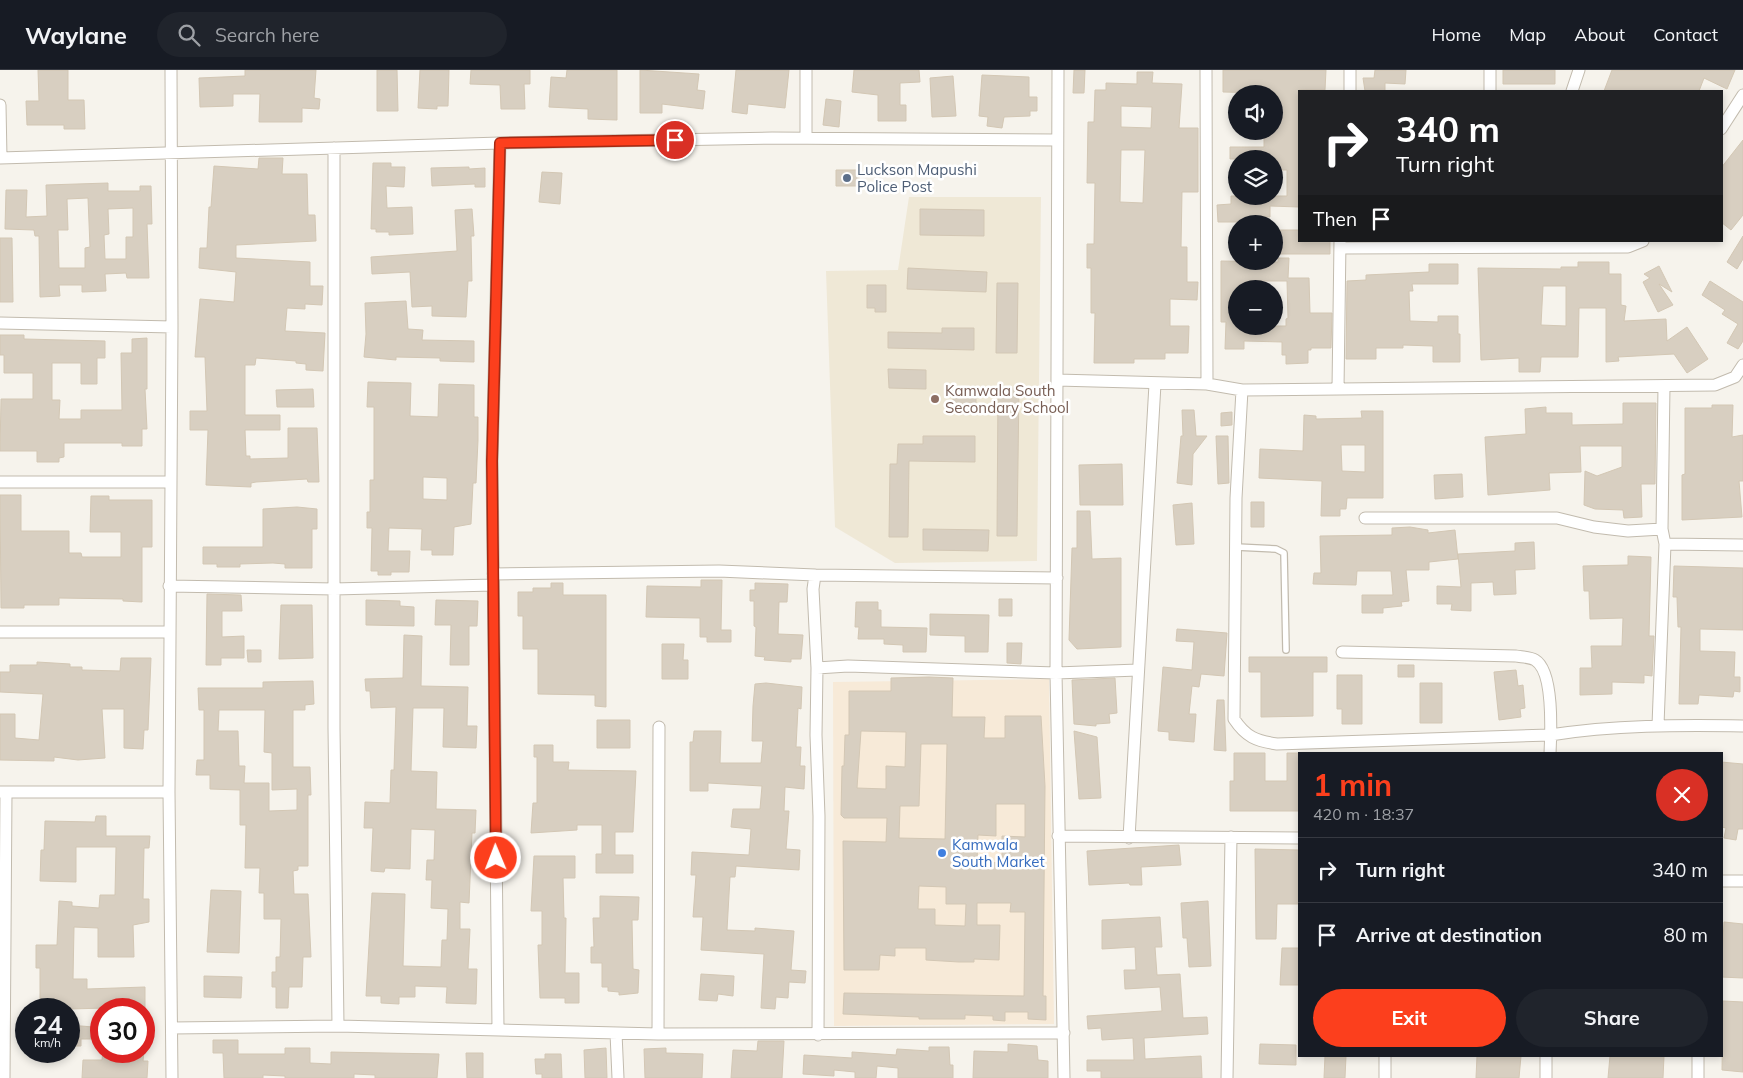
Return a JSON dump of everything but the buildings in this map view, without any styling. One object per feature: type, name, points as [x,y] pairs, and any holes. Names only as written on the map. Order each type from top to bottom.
[{"type":"street","points":[[171,70],[172,327],[169,792],[172,1078]]},
{"type":"street","points":[[806,70],[806,138]]},
{"type":"street","points":[[1058,70],[1056,140],[1056,673],[1064,1078]]},
{"type":"street","points":[[1206,70],[1207,384]]},
{"type":"street","points":[[1350,70],[1350,90]]},
{"type":"street","points":[[1490,70],[1490,90]]},
{"type":"street","points":[[1572,90],[1580,70]]},
{"type":"street","points":[[1723,126],[1743,95]]},
{"type":"street","points":[[0,105],[1,158],[500,143],[806,138],[1056,140]]},
{"type":"street","points":[[498,1030],[492,461],[500,143]]},
{"type":"street","points":[[334,148],[334,589],[338,1026]]},
{"type":"street","points":[[1338,388],[1340,245],[1628,247],[1640,242]]},
{"type":"street","points":[[0,322],[172,327]]},
{"type":"street","points":[[1057,380],[1207,384],[1242,390],[1716,385],[1735,377],[1743,365]]},
{"type":"street","points":[[1129,838],[1156,384]]},
{"type":"street","points":[[1658,725],[1665,544],[1662,529],[1664,386]]},
{"type":"street","points":[[1242,390],[1236,547],[1234,719],[1241,729],[1258,741],[1277,744],[1550,735],[1658,725],[1743,726]]},
{"type":"street","points":[[0,482],[170,482]]},
{"type":"street","points":[[1365,518],[1557,518],[1594,527],[1628,531],[1662,529]]},
{"type":"street","points":[[1665,544],[1743,545]]},
{"type":"street","points":[[170,586],[334,589],[493,580],[719,571],[815,576],[1057,578]]},
{"type":"street","points":[[815,576],[813,589],[817,668],[816,735],[819,816],[818,1035]]},
{"type":"street","points":[[0,632],[169,632]]},
{"type":"street","points":[[1342,652],[1516,656],[1535,660],[1546,672],[1550,752]]},
{"type":"street","points":[[817,668],[848,666],[1056,673],[1138,670]]},
{"type":"street","points":[[658,1034],[659,727]]},
{"type":"street","points":[[4,1078],[3,792],[169,792]]},
{"type":"street","points":[[1058,836],[1298,838]]},
{"type":"street","points":[[1227,1078],[1231,837]]},
{"type":"street","points":[[1723,881],[1743,880]]},
{"type":"street","points":[[172,1028],[338,1026],[658,1034],[818,1035],[1064,1033]]},
{"type":"street","points":[[616,1033],[618,1078]]},
{"type":"street","points":[[1385,1057],[1385,1078]]},
{"type":"street","points":[[1546,1057],[1546,1078]]},
{"type":"street","points":[[1698,1057],[1698,1078]]},
{"type":"lane","points":[[1236,547],[1276,549],[1284,553],[1286,650]]},
{"type":"shaded area","name":"Kamwala South Secondary School","points":[[909,197],[1041,197],[1037,561],[895,563],[835,527],[826,271],[898,270]]},
{"type":"shaded area","name":"Kamwala South Market","points":[[1049,679],[1054,1024],[834,1026],[833,682]]},
{"type":"place","name":"Luckson Mapushi Police Post","points":[[847,178]]},
{"type":"place","name":"Kamwala South Secondary School","points":[[935,399]]},
{"type":"place","name":"Kamwala South Market","points":[[942,853]]},
{"type":"route","points":[[496,858],[492,461],[500,143],[675,140]]}]
